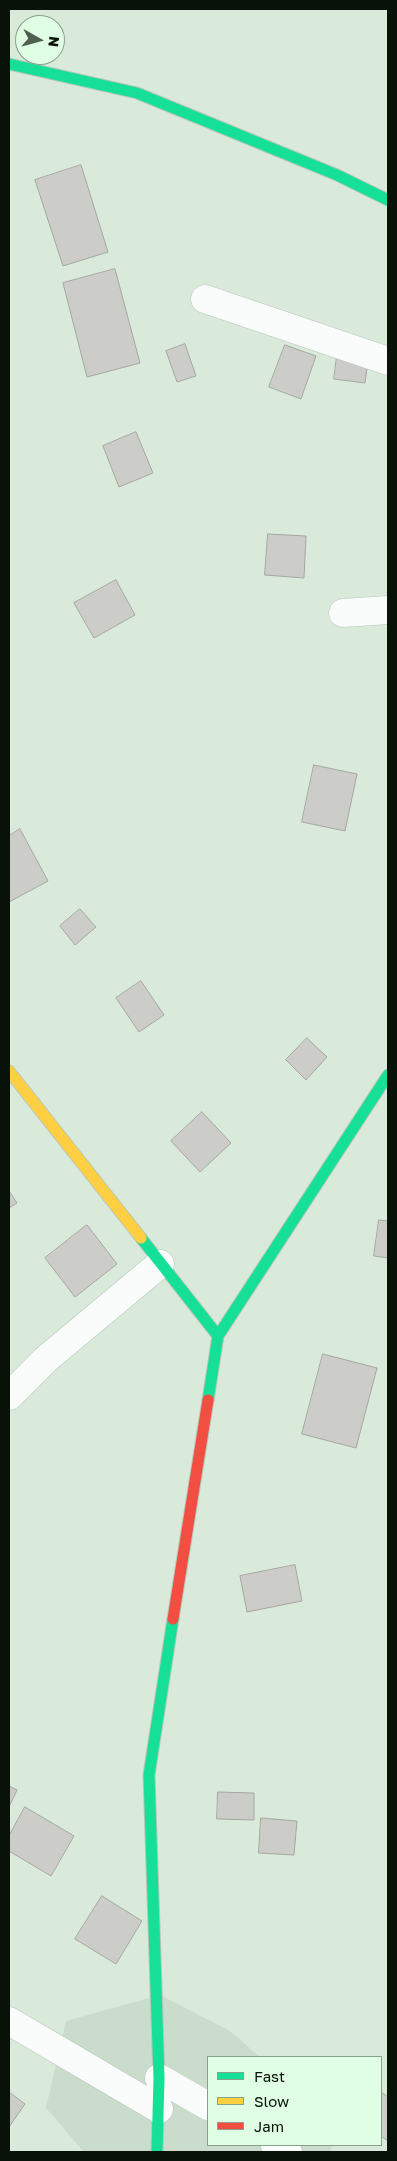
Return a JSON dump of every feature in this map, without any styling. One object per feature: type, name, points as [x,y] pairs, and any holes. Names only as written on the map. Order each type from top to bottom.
[{"type":"street","points":[[9,64],[137,93],[338,175],[388,200]]},
{"type":"street","points":[[205,299],[388,361]]},
{"type":"street","points":[[343,613],[388,610]]},
{"type":"street","points":[[157,2152],[159,2078],[149,1775],[218,1336],[388,1075]]},
{"type":"street","points":[[12,1081],[218,1336]]},
{"type":"street","points":[[9,1396],[45,1360],[160,1264]]},
{"type":"street","points":[[9,2021],[158,2109]]},
{"type":"street","points":[[159,2078],[207,2105]]},
{"type":"street","points":[[277,2146],[288,2152]]},
{"type":"green space","points":[[160,1995],[230,2031],[259,2056],[207,2056],[207,2146],[332,2146],[330,2152],[84,2152],[46,2108],[66,2021]]},
{"type":"building","points":[[81,165],[108,252],[63,266],[35,180]]},
{"type":"building","points":[[115,269],[140,363],[87,377],[63,283]]},
{"type":"building","points":[[185,344],[196,376],[177,382],[166,351]]},
{"type":"building","points":[[285,345],[316,356],[301,399],[269,387]]},
{"type":"building","points":[[337,356],[368,360],[365,383],[334,379]]},
{"type":"building","points":[[136,432],[153,473],[119,487],[103,446]]},
{"type":"building","points":[[268,534],[306,536],[304,578],[265,575]]},
{"type":"building","points":[[116,580],[135,615],[94,638],[74,603]]},
{"type":"building","points":[[314,765],[357,774],[345,831],[302,822]]},
{"type":"building","points":[[20,829],[48,881],[9,902],[9,836]]},
{"type":"building","points":[[80,909],[96,927],[75,945],[60,926]]},
{"type":"building","points":[[141,981],[164,1015],[139,1032],[116,998]]},
{"type":"building","points":[[307,1038],[327,1057],[306,1080],[286,1060]]},
{"type":"building","points":[[202,1112],[231,1143],[200,1172],[171,1141]]},
{"type":"building","points":[[9,1191],[17,1203],[9,1208]]},
{"type":"building","points":[[379,1220],[388,1221],[388,1258],[374,1256]]},
{"type":"building","points":[[87,1225],[117,1264],[75,1297],[45,1258]]},
{"type":"building","points":[[323,1354],[377,1368],[356,1448],[302,1434]]},
{"type":"building","points":[[295,1565],[302,1601],[247,1612],[240,1576]]},
{"type":"building","points":[[9,1786],[17,1790],[9,1807]]},
{"type":"building","points":[[218,1792],[254,1793],[254,1820],[217,1819]]},
{"type":"building","points":[[25,1807],[74,1836],[51,1876],[9,1851],[9,1836]]},
{"type":"building","points":[[261,1818],[297,1821],[294,1855],[259,1853]]},
{"type":"building","points":[[102,1896],[142,1921],[116,1964],[75,1939]]},
{"type":"building","points":[[9,2092],[25,2104],[9,2127]]},
{"type":"building","points":[[382,2093],[388,2097],[388,2141],[382,2137]]},
{"type":"traffic: fast","points":[[9,64],[137,93],[337,175],[388,200]]},
{"type":"traffic: fast","points":[[208,1400],[218,1336],[388,1075]]},
{"type":"traffic: fast","points":[[141,1238],[218,1336]]},
{"type":"traffic: fast","points":[[157,2152],[159,2078],[149,1775],[173,1619]]},
{"type":"traffic: slow","points":[[9,1071],[141,1238]]},
{"type":"traffic: jam","points":[[173,1619],[208,1400]]}]
